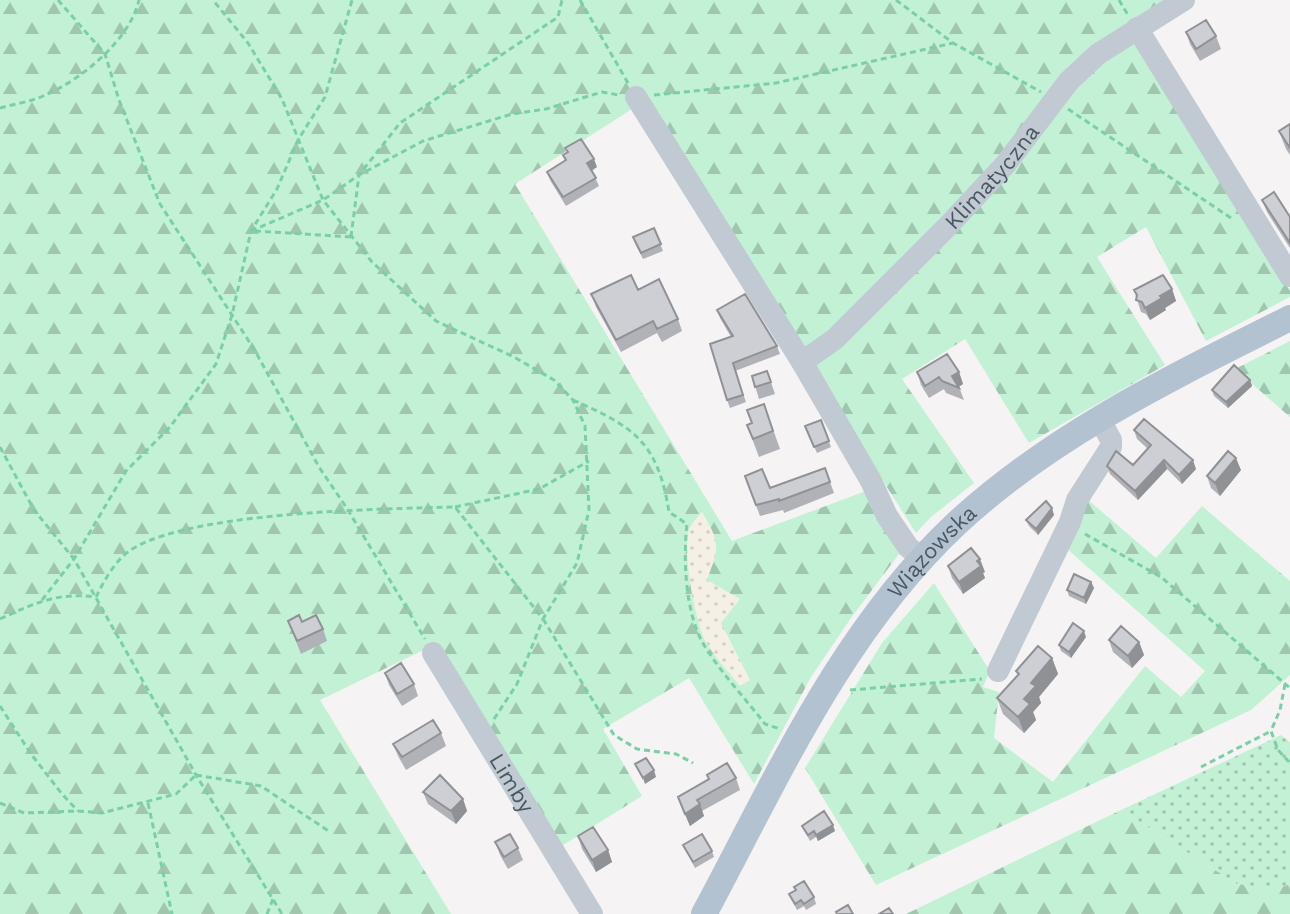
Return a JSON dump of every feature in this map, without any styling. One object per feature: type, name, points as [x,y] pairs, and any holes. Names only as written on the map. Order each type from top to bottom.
[{"type":"main road","name":"Wiązowska","points":[[704,914],[826,688],[890,596],[956,525],[994,492],[1099,418],[1290,318]]},
{"type":"street","name":"Klimatyczna","points":[[802,362],[835,339],[947,227],[1005,165],[1069,81],[1098,54],[1184,0]]},
{"type":"street","points":[[1137,28],[1290,276]]},
{"type":"street","points":[[636,97],[802,362],[871,481],[887,516],[908,547],[923,559]]},
{"type":"street","points":[[998,671],[1070,522],[1077,500],[1109,453],[1111,440],[1099,418]]},
{"type":"street","name":"Limby","points":[[433,653],[592,914]]},
{"type":"path","points":[[58,0],[105,54],[119,100],[160,204],[254,349],[319,467],[433,653]]},
{"type":"path","points":[[0,108],[44,96],[94,65],[136,13],[139,0]]},
{"type":"path","points":[[213,0],[248,43],[282,99],[323,200],[372,262],[436,321],[514,357],[554,380],[573,400],[585,426],[589,510],[577,563],[543,619],[517,684],[483,737]]},
{"type":"path","points":[[42,600],[74,559],[126,471],[170,427],[216,364],[232,315],[251,231],[277,189],[298,140],[325,97],[352,0]]},
{"type":"path","points":[[351,237],[359,175],[400,123],[558,17],[562,0]]},
{"type":"path","points":[[580,0],[636,97]]},
{"type":"path","points":[[896,0],[953,43],[1056,101],[1234,220]]},
{"type":"path","points":[[251,231],[323,200],[359,175],[423,141],[512,114],[546,109],[602,92],[636,97],[776,83],[953,43]]},
{"type":"path","points":[[251,231],[351,237]]},
{"type":"path","points":[[573,400],[614,418],[648,448],[664,480],[669,512],[687,524],[684,548],[687,585],[704,645],[765,724],[786,731]]},
{"type":"path","points":[[0,447],[34,510],[74,559],[196,775],[282,914]]},
{"type":"path","points":[[96,597],[107,575],[124,555],[150,539],[236,521],[348,510],[455,507],[539,489],[589,461]]},
{"type":"path","points":[[455,507],[543,619],[614,735],[637,749],[676,754],[693,763]]},
{"type":"path","points":[[1083,532],[1161,577],[1290,688]]},
{"type":"path","points":[[0,619],[42,600],[71,594],[96,597]]},
{"type":"path","points":[[826,688],[846,691],[982,679],[998,671]]},
{"type":"path","points":[[1201,767],[1271,731],[1280,710],[1285,684]]},
{"type":"path","points":[[0,706],[38,763],[78,811]]},
{"type":"path","points":[[1271,731],[1278,750],[1290,763]]},
{"type":"path","points":[[0,803],[24,813],[102,813],[176,794],[196,775]]},
{"type":"path","points":[[196,775],[261,786],[330,832]]},
{"type":"path","points":[[148,803],[172,914]]},
{"type":"path","points":[[267,914],[273,899]]},
{"type":"green space","points":[[0,0],[1171,0],[1133,41],[1290,291],[1290,297],[1206,341],[1146,227],[1097,257],[1165,365],[1029,443],[965,339],[902,379],[974,483],[916,533],[643,102],[515,184],[732,541],[866,491],[902,550],[811,677],[754,784],[689,678],[603,729],[642,796],[560,847],[438,643],[320,700],[451,914],[0,914]]},
{"type":"green space","points":[[1290,341],[1290,417],[1235,369]]},
{"type":"green space","points":[[1087,499],[1156,558],[1202,506],[1290,581],[1290,675],[1251,710],[876,885],[805,768],[882,643],[934,583],[990,671],[983,687],[999,692],[994,738],[1053,782],[1145,666],[1181,697],[1205,671],[1065,547]]},
{"type":"green space","points":[[1281,735],[1290,742],[1290,884],[1277,890],[1237,884],[1121,810]]},
{"type":"green space","points":[[1121,810],[1237,884],[1277,889],[1290,884],[1290,914],[906,914]]},
{"type":"sand","points":[[702,512],[716,546],[707,580],[740,599],[721,623],[750,680],[740,686],[706,642],[694,602],[688,567],[688,537],[690,527]]},
{"type":"building","points":[[1206,20],[1216,36],[1196,49],[1186,32]]},
{"type":"building","points":[[1290,124],[1290,148],[1279,131]]},
{"type":"building","points":[[581,139],[594,159],[587,163],[596,178],[563,197],[547,172],[566,160],[563,155],[568,152],[565,148]]},
{"type":"building","points":[[1274,192],[1290,217],[1290,243],[1262,200]]},
{"type":"building","points":[[654,228],[661,244],[641,253],[633,237]]},
{"type":"building","points":[[631,275],[638,290],[659,279],[678,319],[657,329],[653,321],[616,340],[591,294]]},
{"type":"building","points":[[1163,275],[1172,289],[1145,308],[1142,302],[1136,300],[1134,290]]},
{"type":"building","points":[[745,294],[777,346],[733,363],[743,395],[727,400],[710,344],[733,336],[717,310]]},
{"type":"building","points":[[947,354],[959,372],[952,376],[959,388],[939,377],[925,386],[917,372]]},
{"type":"building","points":[[1234,365],[1250,380],[1226,402],[1212,390]]},
{"type":"building","points":[[767,371],[771,382],[755,387],[752,376]]},
{"type":"building","points":[[764,404],[773,431],[753,439],[747,425],[752,423],[747,410]]},
{"type":"building","points":[[1144,419],[1193,460],[1179,475],[1164,460],[1135,491],[1107,466],[1116,451],[1133,465],[1151,445],[1134,430]]},
{"type":"building","points":[[821,420],[829,441],[814,447],[805,426]]},
{"type":"building","points":[[1228,451],[1236,458],[1215,483],[1207,476]]},
{"type":"building","points":[[825,468],[830,482],[779,501],[756,505],[745,476],[762,469],[770,488]]},
{"type":"building","points":[[1046,501],[1052,508],[1036,529],[1026,520]]},
{"type":"building","points":[[971,548],[980,559],[977,561],[981,566],[959,582],[948,566]]},
{"type":"building","points":[[1074,574],[1091,582],[1084,598],[1067,590]]},
{"type":"building","points":[[299,615],[302,622],[316,615],[323,629],[297,641],[288,621]]},
{"type":"building","points":[[1073,623],[1084,631],[1069,652],[1059,645]]},
{"type":"building","points":[[1121,626],[1139,642],[1128,656],[1109,640]]},
{"type":"building","points":[[1038,646],[1052,658],[1031,683],[1036,686],[1024,699],[1030,704],[1018,717],[997,698],[1019,674],[1016,671]]},
{"type":"building","points":[[401,663],[414,684],[397,694],[385,673]]},
{"type":"building","points":[[433,720],[441,733],[402,757],[393,744]]},
{"type":"building","points":[[646,758],[654,770],[643,778],[635,764]]},
{"type":"building","points":[[727,763],[736,778],[697,800],[700,804],[685,814],[678,797],[709,779],[707,775]]},
{"type":"building","points":[[440,775],[463,799],[451,811],[423,792]]},
{"type":"building","points":[[824,811],[833,825],[816,835],[814,831],[808,835],[802,826]]},
{"type":"building","points":[[593,827],[608,850],[592,860],[578,836]]},
{"type":"building","points":[[510,834],[518,848],[504,857],[495,842]]},
{"type":"building","points":[[702,834],[712,851],[693,862],[683,845]]},
{"type":"building","points":[[804,881],[814,897],[804,904],[801,900],[795,904],[789,894]]},
{"type":"building","points":[[848,905],[853,914],[837,914],[836,912]]},
{"type":"building","points":[[889,908],[893,914],[879,914]]}]
